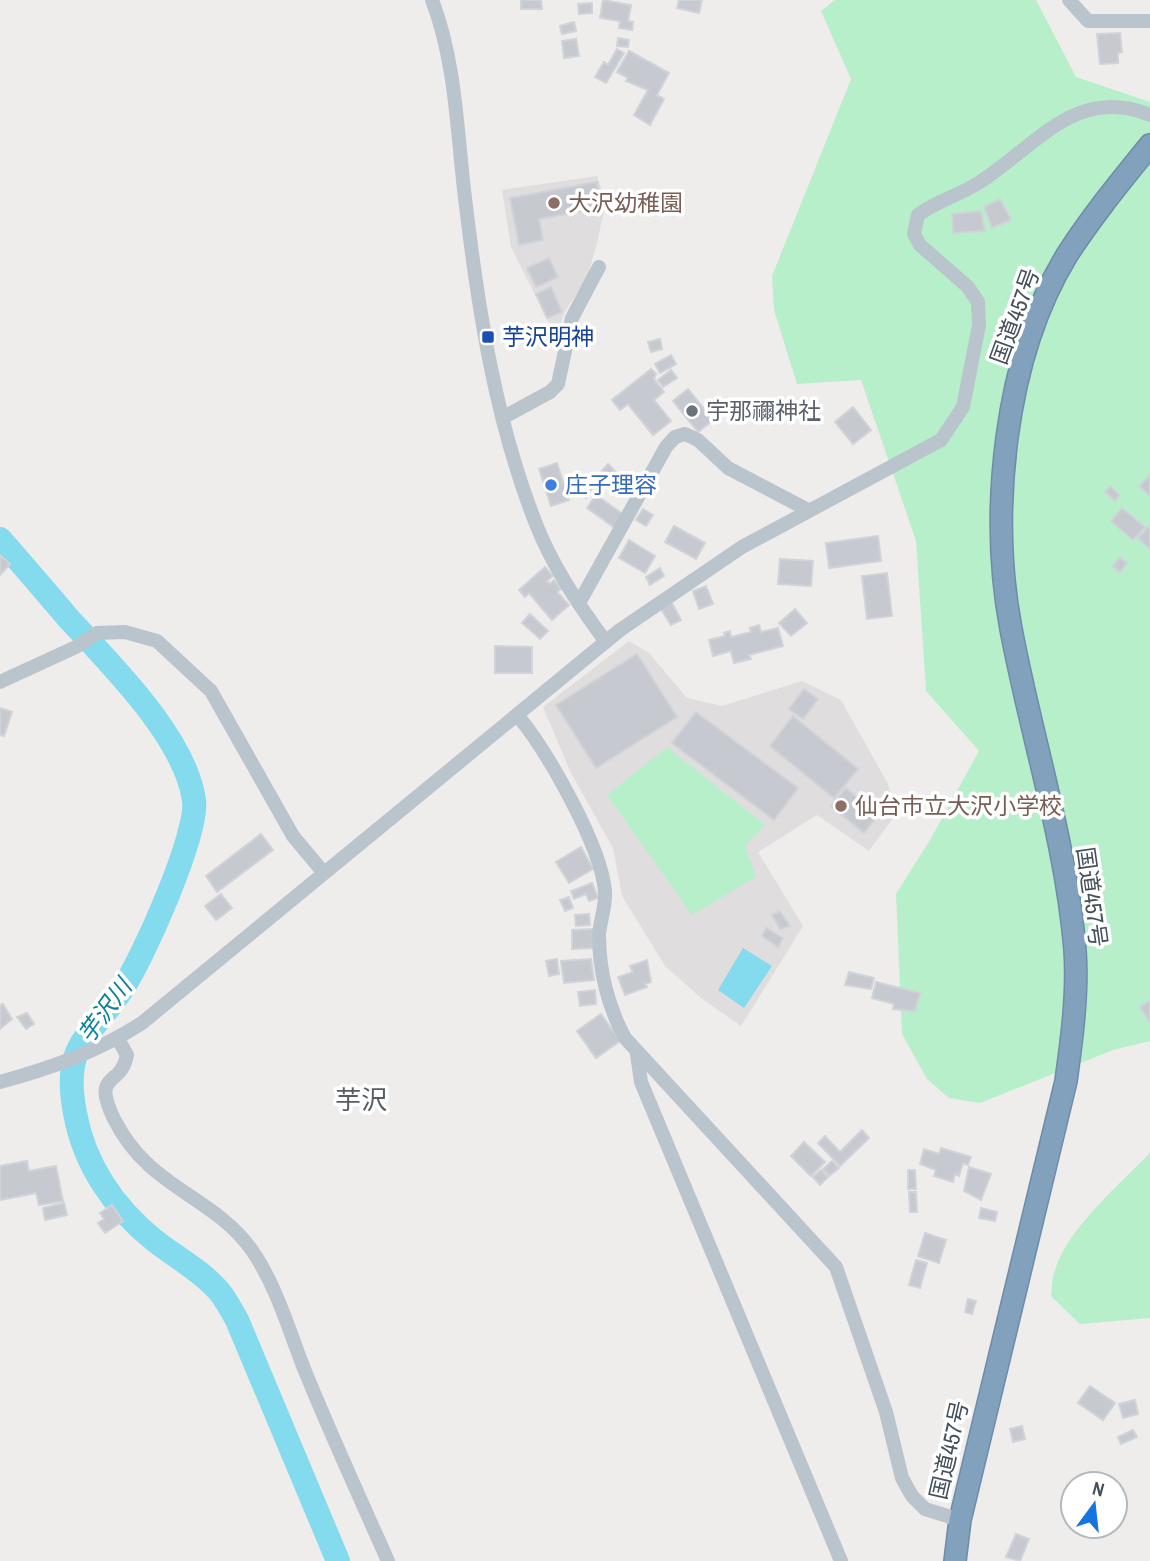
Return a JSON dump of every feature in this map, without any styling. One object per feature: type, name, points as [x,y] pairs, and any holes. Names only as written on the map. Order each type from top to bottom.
[{"type":"highway","name":"国道457号","points":[[955,1561],[960,1520],[1066,1081],[1074,1018],[1075,951],[1065,872],[1009,615],[1002,553],[1003,485],[1009,423],[1042,306],[1066,257],[1106,198],[1150,145]]},
{"type":"street","points":[[432,0],[449,67],[476,295],[504,417],[536,525],[579,603],[606,642]]},
{"type":"street","points":[[1069,0],[1088,22],[1150,21]]},
{"type":"street","points":[[0,1082],[57,1066],[118,1039],[177,996],[323,872],[606,642],[742,547],[941,440],[962,407],[979,325],[978,302],[968,287],[920,245],[915,234],[918,215],[932,204],[979,183],[1079,111],[1105,105],[1150,115]]},
{"type":"street","points":[[504,417],[550,392],[558,384],[572,318],[599,267]]},
{"type":"street","points":[[579,603],[666,447],[675,437],[685,434],[698,440],[728,468],[808,510]]},
{"type":"street","points":[[0,682],[76,647],[97,633],[125,632],[157,641],[203,682],[227,715],[293,836],[323,872]]},
{"type":"street","points":[[518,716],[533,733],[597,852],[605,893],[599,935],[607,995],[613,1017],[637,1054],[836,1267],[886,1412],[902,1478],[912,1496],[925,1509],[960,1520]]},
{"type":"street","points":[[118,1039],[128,1055],[105,1086],[103,1094],[114,1120],[139,1158],[153,1172],[220,1219],[252,1251],[388,1561]]},
{"type":"street","points":[[637,1054],[641,1082],[841,1561]]},
{"type":"shaded area","points":[[597,176],[606,201],[597,243],[587,278],[565,311],[556,337],[511,247],[502,190]]},
{"type":"shaded area","name":"仙台市立大沢小学校","points":[[629,641],[649,653],[687,698],[722,706],[802,681],[841,700],[888,784],[896,814],[869,851],[817,815],[758,852],[803,926],[741,1026],[701,998],[665,966],[622,896],[613,848],[571,773],[543,707]]},
{"type":"green space","points":[[835,0],[1036,0],[1076,77],[1150,102],[1150,1041],[1113,1050],[980,1103],[949,1098],[927,1079],[902,1034],[896,894],[930,840],[979,751],[926,691],[916,541],[861,380],[797,384],[774,310],[772,276],[851,79],[821,11]]},
{"type":"green space","points":[[667,747],[765,825],[745,846],[756,877],[692,915],[607,795]]},
{"type":"green space","points":[[1150,1153],[1150,1318],[1080,1324],[1051,1296],[1055,1270],[1071,1238],[1083,1223]]},
{"type":"water","points":[[743,948],[772,966],[744,1008],[718,990]]},
{"type":"building","points":[[521,0],[541,0],[542,9],[521,9]]},
{"type":"building","points":[[603,0],[631,5],[628,21],[633,22],[632,30],[619,28],[620,21],[600,18]]},
{"type":"building","points":[[679,0],[702,0],[699,13],[677,8]]},
{"type":"building","points":[[592,3],[592,13],[579,14],[578,4]]},
{"type":"building","points":[[574,22],[576,31],[562,34],[560,26]]},
{"type":"building","points":[[1120,33],[1122,52],[1118,53],[1118,63],[1100,64],[1097,34]]},
{"type":"building","points":[[618,38],[629,40],[628,47],[617,46]]},
{"type":"building","points":[[576,39],[579,56],[564,58],[562,41]]},
{"type":"building","points":[[617,49],[624,53],[606,83],[595,77],[604,62],[608,65]]},
{"type":"building","points":[[629,51],[669,73],[657,95],[664,99],[650,125],[634,115],[648,90],[626,81],[628,78],[617,72]]},
{"type":"building","points":[[597,182],[601,208],[539,219],[543,240],[519,245],[510,198]]},
{"type":"building","points":[[1000,199],[1011,220],[992,228],[984,207]]},
{"type":"building","points":[[981,211],[985,231],[953,233],[952,214]]},
{"type":"building","points":[[549,258],[558,277],[536,287],[527,268]]},
{"type":"building","points":[[551,287],[562,312],[547,318],[536,294]]},
{"type":"building","points":[[660,339],[662,349],[651,352],[648,342]]},
{"type":"building","points":[[671,355],[676,364],[660,373],[655,364]]},
{"type":"building","points":[[651,369],[656,374],[654,379],[664,392],[654,400],[671,421],[653,435],[628,404],[620,410],[612,400]]},
{"type":"building","points":[[671,370],[677,378],[663,387],[658,380]]},
{"type":"building","points":[[688,389],[713,420],[698,432],[673,401]]},
{"type":"building","points":[[853,407],[871,430],[853,444],[835,422]]},
{"type":"building","points":[[557,463],[569,500],[551,506],[539,469]]},
{"type":"building","points":[[608,464],[622,478],[614,486],[600,473]]},
{"type":"building","points":[[1150,475],[1150,496],[1139,486]]},
{"type":"building","points":[[588,479],[596,486],[586,498],[578,491]]},
{"type":"building","points":[[1110,486],[1120,495],[1115,501],[1105,492]]},
{"type":"building","points":[[596,495],[624,515],[615,528],[587,508]]},
{"type":"building","points":[[1122,508],[1145,527],[1133,540],[1111,521]]},
{"type":"building","points":[[643,509],[653,515],[646,526],[636,520]]},
{"type":"building","points":[[1150,525],[1150,549],[1138,538]]},
{"type":"building","points":[[674,526],[705,543],[696,559],[665,542]]},
{"type":"building","points":[[878,536],[881,561],[829,568],[826,543]]},
{"type":"building","points":[[629,540],[655,556],[645,573],[619,558]]},
{"type":"building","points":[[0,555],[10,564],[0,575]]},
{"type":"building","points":[[1120,557],[1127,563],[1120,572],[1113,566]]},
{"type":"building","points":[[780,559],[813,561],[811,586],[778,584]]},
{"type":"building","points":[[545,567],[553,576],[547,581],[550,584],[554,580],[561,589],[557,592],[569,605],[552,620],[529,593],[525,597],[519,590]]},
{"type":"building","points":[[660,568],[664,576],[650,585],[646,577]]},
{"type":"building","points":[[887,573],[892,616],[867,619],[862,576]]},
{"type":"building","points":[[706,586],[713,604],[699,609],[693,591]]},
{"type":"building","points":[[672,603],[681,620],[671,625],[661,609]]},
{"type":"building","points":[[795,609],[807,623],[791,636],[779,623]]},
{"type":"building","points":[[530,614],[548,631],[540,639],[522,623]]},
{"type":"building","points":[[759,625],[761,632],[778,628],[783,646],[749,655],[751,659],[734,663],[731,651],[713,656],[709,640],[725,636],[724,633],[730,631],[731,637],[751,632],[750,628]]},
{"type":"building","points":[[495,646],[532,647],[532,673],[495,673]]},
{"type":"building","points":[[637,654],[677,717],[596,768],[556,705]]},
{"type":"building","points":[[804,689],[818,699],[803,719],[789,709]]},
{"type":"building","points":[[0,708],[12,712],[4,736],[0,735]]},
{"type":"building","points":[[696,712],[798,788],[774,820],[672,743]]},
{"type":"building","points":[[793,716],[858,769],[834,798],[770,746]]},
{"type":"building","points":[[846,788],[878,815],[864,833],[831,806]]},
{"type":"building","points":[[261,834],[273,850],[217,892],[206,876]]},
{"type":"building","points":[[581,847],[593,869],[569,883],[556,862]]},
{"type":"building","points":[[592,883],[598,898],[589,901],[586,894],[574,899],[571,891]]},
{"type":"building","points":[[221,894],[232,908],[216,920],[205,906]]},
{"type":"building","points":[[569,897],[573,908],[565,911],[560,900]]},
{"type":"building","points":[[780,911],[790,926],[780,929],[772,915]]},
{"type":"building","points":[[589,914],[590,925],[576,926],[575,915]]},
{"type":"building","points":[[766,928],[783,938],[778,947],[762,936]]},
{"type":"building","points":[[593,929],[593,948],[572,949],[572,930]]},
{"type":"building","points":[[557,959],[559,974],[549,976],[546,961]]},
{"type":"building","points":[[591,959],[594,980],[564,983],[561,961]]},
{"type":"building","points":[[647,960],[651,982],[645,984],[647,987],[625,995],[618,977],[633,972],[630,966]]},
{"type":"building","points":[[849,972],[874,978],[871,989],[845,985]]},
{"type":"building","points":[[876,982],[920,993],[915,1011],[893,1009],[894,1004],[872,998]]},
{"type":"building","points":[[595,990],[596,1004],[580,1006],[578,992]]},
{"type":"building","points":[[1150,1001],[1150,1022],[1140,1007]]},
{"type":"building","points":[[3,1004],[12,1019],[0,1029],[0,1006]]},
{"type":"building","points":[[27,1013],[34,1024],[26,1029],[17,1017]]},
{"type":"building","points":[[601,1014],[620,1041],[596,1058],[577,1031]]},
{"type":"building","points":[[862,1130],[869,1138],[840,1166],[818,1143],[825,1136],[840,1152]]},
{"type":"building","points":[[804,1142],[825,1162],[811,1176],[791,1156]]},
{"type":"building","points":[[941,1148],[971,1157],[968,1165],[963,1163],[959,1176],[955,1174],[953,1182],[934,1176],[936,1170],[920,1164],[924,1149],[939,1154]]},
{"type":"building","points":[[27,1161],[29,1171],[56,1166],[63,1201],[39,1205],[36,1193],[0,1200],[0,1166]]},
{"type":"building","points":[[832,1161],[839,1168],[829,1176],[823,1169]]},
{"type":"building","points":[[969,1167],[991,1174],[981,1200],[964,1191]]},
{"type":"building","points":[[821,1170],[828,1177],[820,1185],[813,1177]]},
{"type":"building","points":[[908,1170],[915,1170],[916,1189],[908,1189]]},
{"type":"building","points":[[909,1192],[916,1192],[917,1212],[910,1212]]},
{"type":"building","points":[[64,1203],[67,1215],[45,1220],[43,1208]]},
{"type":"building","points":[[112,1205],[123,1221],[105,1233],[98,1223],[104,1219],[100,1213]]},
{"type":"building","points":[[981,1208],[997,1212],[995,1221],[979,1218]]},
{"type":"building","points":[[925,1233],[946,1240],[939,1263],[918,1256]]},
{"type":"building","points":[[916,1260],[927,1263],[920,1288],[909,1285]]},
{"type":"building","points":[[968,1299],[976,1301],[972,1314],[965,1312]]},
{"type":"building","points":[[1090,1386],[1115,1403],[1103,1420],[1078,1403]]},
{"type":"building","points":[[1135,1400],[1138,1414],[1123,1418],[1119,1404]]},
{"type":"building","points":[[1022,1426],[1025,1439],[1013,1442],[1010,1429]]},
{"type":"building","points":[[1133,1430],[1137,1437],[1121,1444],[1118,1437]]},
{"type":"building","points":[[1016,1534],[1029,1539],[1020,1561],[1006,1557]]},
{"type":"waterway","name":"芋沢川","points":[[0,539],[125,680],[162,727],[188,776],[194,800],[188,840],[155,926],[121,991],[89,1033],[75,1057],[72,1090],[79,1132],[93,1167],[126,1214],[154,1240],[210,1282],[228,1304],[338,1561]]},
{"type":"place","name":"大沢幼稚園","points":[[554,203]]},
{"type":"place","name":"芋沢明神","points":[[488,337]]},
{"type":"place","name":"宇那禰神社","points":[[692,411]]},
{"type":"place","name":"庄子理容","points":[[551,485]]},
{"type":"place","name":"仙台市立大沢小学校","points":[[841,806]]},
{"type":"district","name":"芋沢","points":[[361,1100]]}]
